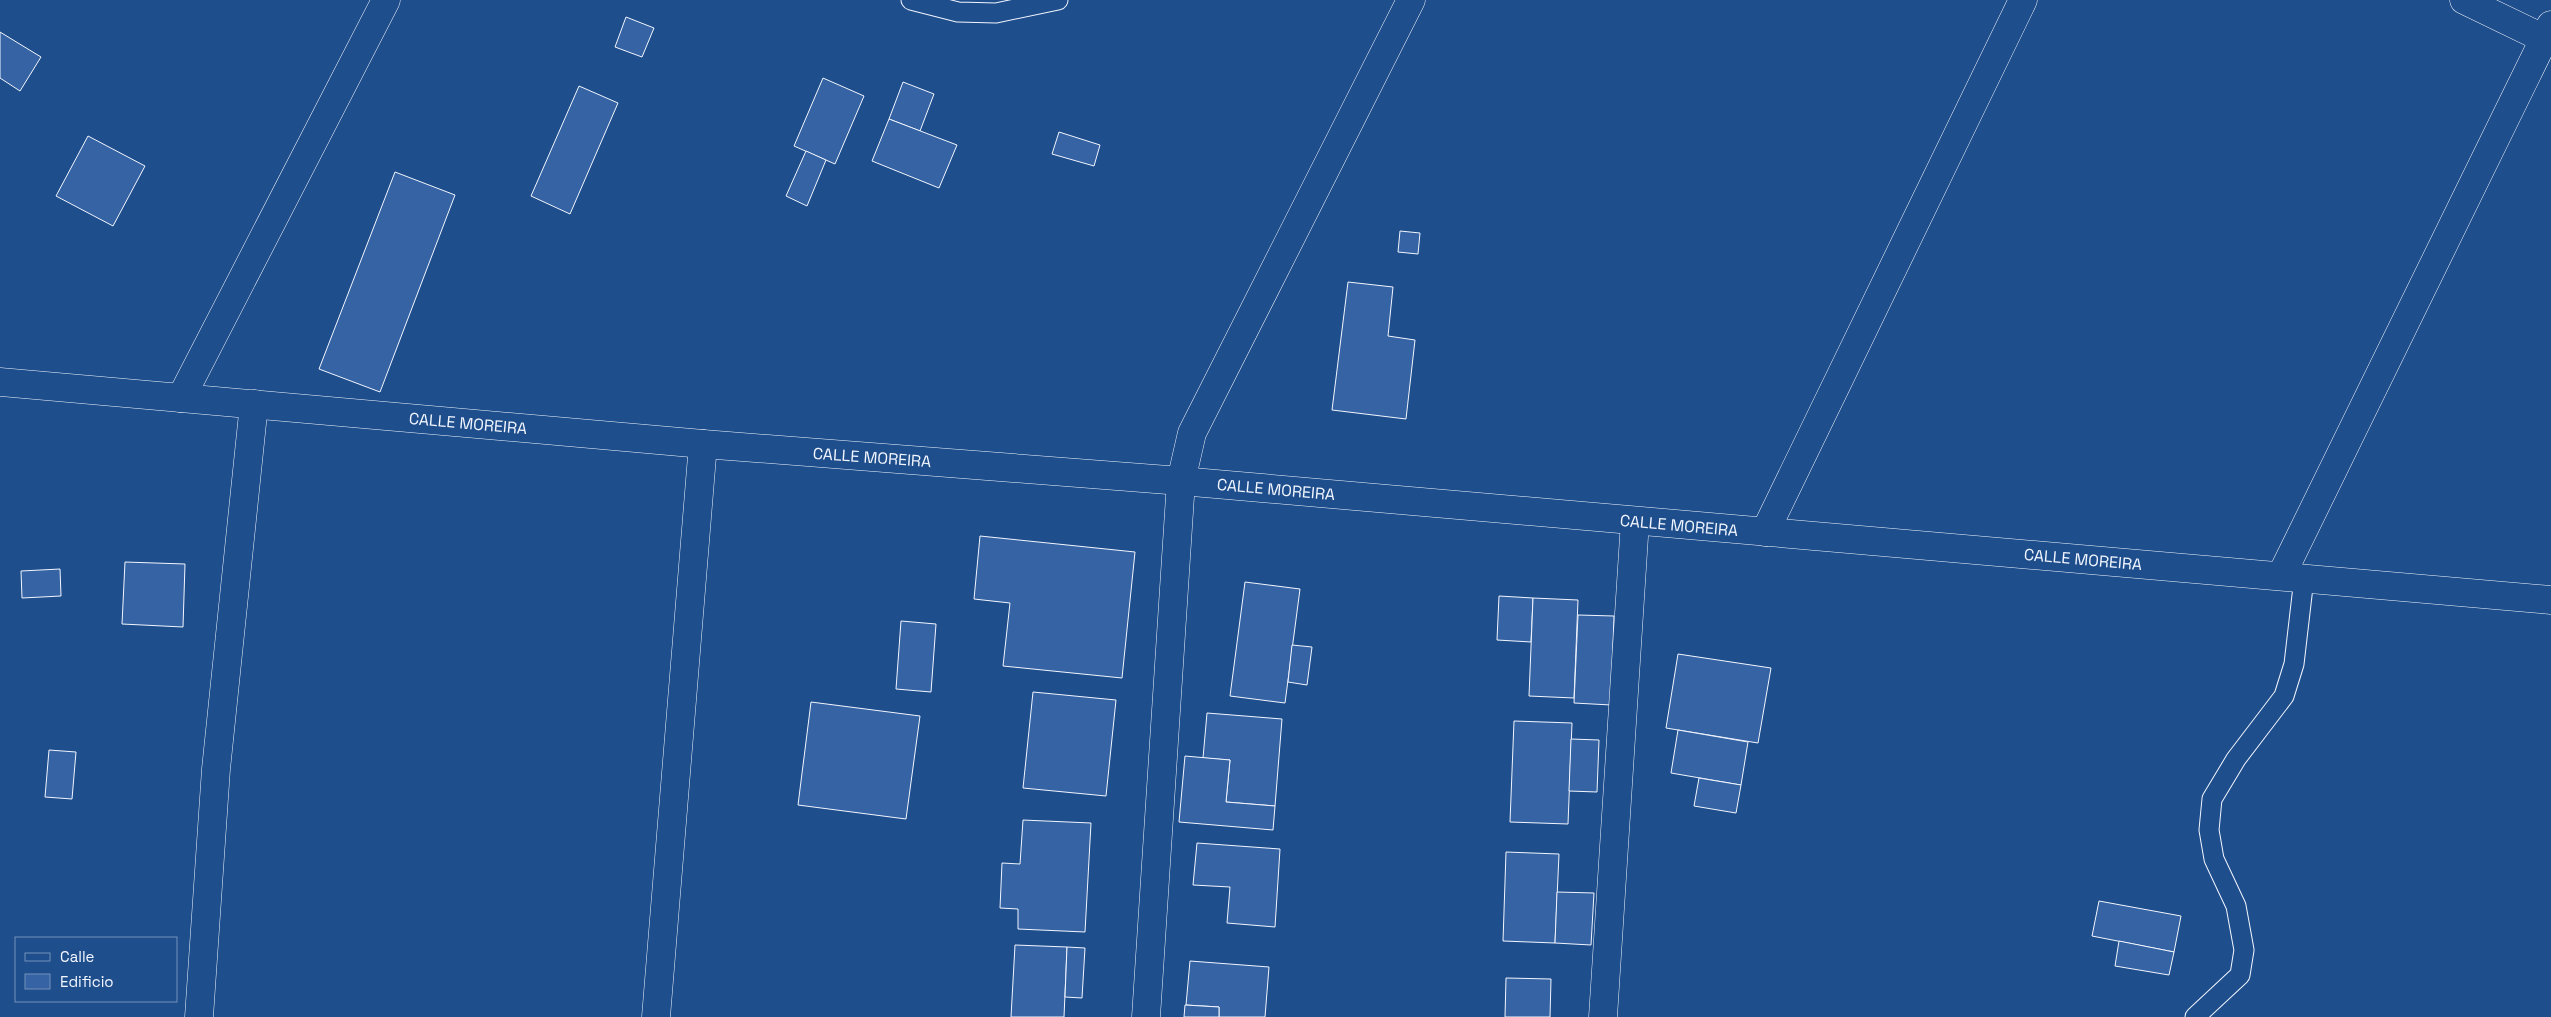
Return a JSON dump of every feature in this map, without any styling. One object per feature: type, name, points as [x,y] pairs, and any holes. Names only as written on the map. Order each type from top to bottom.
[{"type":"street","points":[[181,398],[386,0]]},
{"type":"street","points":[[1146,1017],[1181,481],[1192,433],[1411,0]]},
{"type":"street","points":[[1766,532],[2023,0]]},
{"type":"street","points":[[2293,577],[2549,35],[2464,0]]},
{"type":"street","name":"CALLE MOREIRA","points":[[0,382],[703,444],[1181,481],[2551,600]]},
{"type":"street","points":[[199,1017],[216,769],[254,404]]},
{"type":"street","points":[[656,1017],[703,444]]},
{"type":"street","points":[[1603,1017],[1635,521]]},
{"type":"lane","points":[[911,0],[958,12],[996,13],[1058,0]]},
{"type":"lane","points":[[2195,1017],[2240,976],[2244,950],[2236,906],[2214,859],[2209,830],[2212,798],[2236,759],[2284,696],[2294,664],[2293,577]]},
{"type":"building","points":[[626,17],[654,28],[642,57],[615,47]]},
{"type":"building","points":[[0,32],[41,57],[20,91],[0,78]]},
{"type":"building","points":[[823,78],[864,96],[835,164],[794,146]]},
{"type":"building","points":[[903,82],[934,94],[920,131],[889,119]]},
{"type":"building","points":[[579,86],[618,103],[570,214],[531,196]]},
{"type":"building","points":[[889,119],[957,145],[939,188],[872,161]]},
{"type":"building","points":[[1059,132],[1100,145],[1094,166],[1052,154]]},
{"type":"building","points":[[88,136],[145,166],[113,226],[56,196]]},
{"type":"building","points":[[806,151],[826,160],[807,206],[786,196]]},
{"type":"building","points":[[395,172],[455,195],[380,392],[319,369]]},
{"type":"building","points":[[1400,231],[1420,233],[1418,254],[1398,252]]},
{"type":"building","points":[[1348,282],[1393,287],[1388,336],[1415,340],[1406,419],[1332,410]]},
{"type":"building","points":[[980,536],[1135,552],[1122,678],[1003,666],[1010,603],[974,599]]},
{"type":"building","points":[[125,562],[185,564],[183,627],[122,624]]},
{"type":"building","points":[[60,569],[61,596],[22,598],[21,571]]},
{"type":"building","points":[[1245,582],[1300,589],[1285,703],[1230,696]]},
{"type":"building","points":[[1499,596],[1533,598],[1531,642],[1497,640]]},
{"type":"building","points":[[1533,598],[1578,600],[1574,698],[1529,696]]},
{"type":"building","points":[[1578,615],[1614,616],[1611,705],[1574,703]]},
{"type":"building","points":[[901,621],[936,624],[931,692],[896,689]]},
{"type":"building","points":[[1292,645],[1312,647],[1307,685],[1288,682]]},
{"type":"building","points":[[1678,654],[1771,668],[1758,743],[1666,728]]},
{"type":"building","points":[[1033,692],[1116,700],[1106,796],[1023,788]]},
{"type":"building","points":[[811,702],[920,716],[906,819],[798,805]]},
{"type":"building","points":[[1207,713],[1282,719],[1275,806],[1226,802],[1230,760],[1203,758]]},
{"type":"building","points":[[1514,721],[1572,723],[1568,824],[1510,822]]},
{"type":"building","points":[[1678,730],[1748,742],[1741,785],[1671,773]]},
{"type":"building","points":[[1571,739],[1599,740],[1597,792],[1569,791]]},
{"type":"building","points":[[49,750],[76,752],[72,799],[45,797]]},
{"type":"building","points":[[1185,756],[1230,760],[1226,802],[1275,806],[1273,830],[1179,822]]},
{"type":"building","points":[[1699,778],[1741,785],[1736,813],[1694,806]]},
{"type":"building","points":[[1023,820],[1091,823],[1085,932],[1018,929],[1018,909],[1000,908],[1002,863],[1020,864]]},
{"type":"building","points":[[1197,843],[1280,849],[1275,927],[1227,923],[1230,887],[1193,885]]},
{"type":"building","points":[[1506,852],[1559,854],[1555,943],[1503,941]]},
{"type":"building","points":[[1557,892],[1594,893],[1591,945],[1555,943]]},
{"type":"building","points":[[2099,901],[2181,916],[2174,952],[2092,936]]},
{"type":"building","points":[[2119,941],[2174,952],[2169,975],[2115,966]]},
{"type":"building","points":[[1015,945],[1067,947],[1064,1017],[1011,1017]]},
{"type":"building","points":[[1067,947],[1085,948],[1082,998],[1065,997]]},
{"type":"building","points":[[1190,961],[1269,967],[1265,1017],[1219,1017],[1219,1007],[1186,1005]]},
{"type":"building","points":[[1506,978],[1551,979],[1550,1017],[1505,1017]]},
{"type":"building","points":[[1185,1005],[1219,1007],[1219,1017],[1184,1017]]}]
